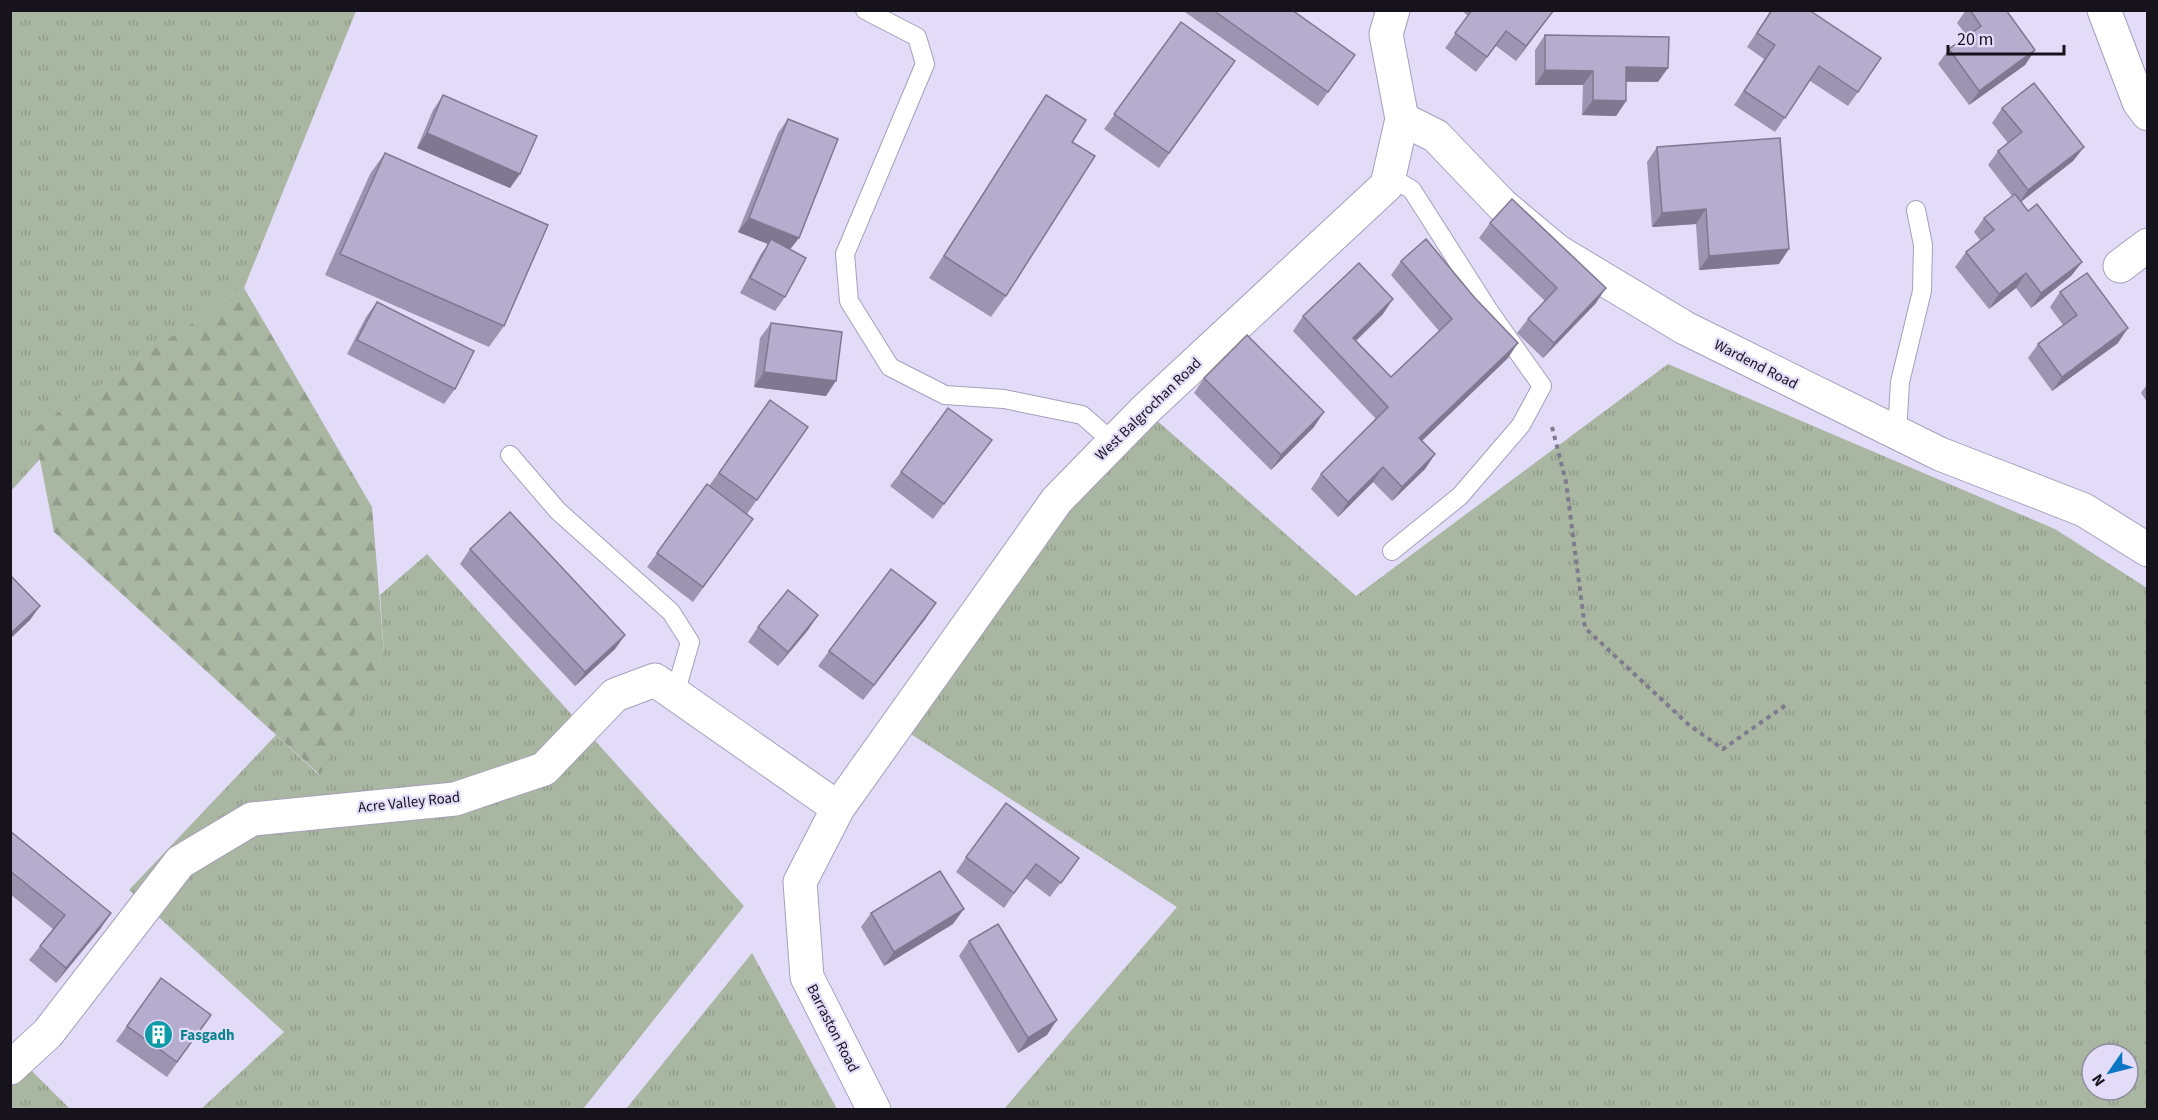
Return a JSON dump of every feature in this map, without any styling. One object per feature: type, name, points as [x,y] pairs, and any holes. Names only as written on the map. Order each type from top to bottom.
[{"type":"street","name":"West Balgrochan Road","points":[[838,808],[1057,500],[1145,410],[1387,185],[1402,118],[1386,34],[1393,10]]},
{"type":"street","points":[[2103,10],[2139,102],[2148,114]]},
{"type":"street","name":"Wardend Road","points":[[1402,118],[1436,136],[1502,205],[1557,252],[1685,328],[1940,454],[2084,510],[2148,550]]},
{"type":"street","points":[[2120,266],[2148,245]]},
{"type":"street","name":"Acre Valley Road","points":[[10,1068],[48,1033],[180,862],[252,819],[455,799],[544,769],[615,695],[655,680],[838,808]]},
{"type":"street","name":"Barraston Road","points":[[838,808],[800,882],[807,977],[874,1110]]},
{"type":"lane","points":[[865,10],[917,37],[925,64],[845,254],[849,301],[890,367],[945,395],[1004,399],[1083,415],[1113,442]]},
{"type":"lane","points":[[1389,176],[1412,190],[1464,272],[1542,386],[1521,424],[1460,496],[1392,551]]},
{"type":"lane","points":[[1897,434],[1900,382],[1922,291],[1923,245],[1916,210]]},
{"type":"lane","points":[[510,455],[558,512],[671,612],[690,642],[675,694]]},
{"type":"path","points":[[1542,386],[1566,482],[1585,628],[1689,725],[1723,749],[1786,705]]},
{"type":"green space","points":[[11,11],[356,11],[244,288],[35,429],[40,459],[11,491]]},
{"type":"green space","points":[[244,288],[372,507],[384,653],[320,775],[54,532],[34,429]]},
{"type":"green space","points":[[1668,364],[2055,529],[2147,588],[2147,1109],[1004,1109],[1177,907],[897,725],[1145,410],[1356,596]]},
{"type":"green space","points":[[427,554],[744,906],[583,1109],[200,1110],[284,1032],[129,890],[276,735],[319,775],[384,653],[380,595]]},
{"type":"green space","points":[[752,953],[837,1109],[626,1109]]},
{"type":"green space","points":[[11,1050],[70,1109],[11,1109]]},
{"type":"building","points":[[1213,10],[1292,10],[1355,55],[1328,92]]},
{"type":"building","points":[[1472,10],[1554,10],[1526,46],[1506,31],[1487,57],[1455,33]]},
{"type":"building","points":[[1772,10],[1809,10],[1881,58],[1858,92],[1819,66],[1785,118],[1744,91],[1775,45],[1757,33]]},
{"type":"building","points":[[1970,10],[2006,10],[2035,50],[1979,91],[1949,49],[1981,26]]},
{"type":"building","points":[[1181,22],[1235,61],[1169,153],[1114,114]]},
{"type":"building","points":[[1545,35],[1669,37],[1668,68],[1626,67],[1626,101],[1593,100],[1593,71],[1545,70]]},
{"type":"building","points":[[2034,83],[2084,147],[2028,190],[1998,151],[2022,132],[2002,108]]},
{"type":"building","points":[[443,95],[537,136],[520,174],[427,133]]},
{"type":"building","points":[[1046,95],[1086,120],[1072,142],[1095,156],[1006,296],[944,256]]},
{"type":"building","points":[[788,119],[838,139],[799,238],[749,218]]},
{"type":"building","points":[[1780,138],[1789,249],[1709,256],[1706,209],[1662,213],[1657,147]]},
{"type":"building","points":[[385,153],[548,225],[504,326],[340,254]]},
{"type":"building","points":[[2015,194],[2028,211],[2037,204],[2082,262],[2041,293],[2026,273],[1999,294],[1966,252],[1994,230],[1984,218]]},
{"type":"building","points":[[1512,199],[1606,288],[1554,343],[1528,319],[1557,288],[1490,223]]},
{"type":"building","points":[[771,239],[806,258],[785,297],[750,278]]},
{"type":"building","points":[[1426,239],[1474,297],[1518,343],[1419,438],[1435,454],[1402,487],[1383,467],[1348,502],[1321,474],[1388,407],[1303,316],[1359,263],[1393,299],[1353,338],[1391,377],[1452,319],[1401,261]]},
{"type":"building","points":[[2087,273],[2128,328],[2062,377],[2038,344],[2077,315],[2060,292]]},
{"type":"building","points":[[377,302],[474,351],[455,389],[357,340]]},
{"type":"building","points":[[771,323],[842,332],[836,381],[764,372]]},
{"type":"building","points":[[1247,335],[1324,412],[1281,455],[1204,378]]},
{"type":"building","points":[[770,400],[808,427],[757,500],[719,473]]},
{"type":"building","points":[[948,408],[992,440],[944,504],[901,472]]},
{"type":"building","points":[[707,484],[753,519],[703,587],[657,553]]},
{"type":"building","points":[[510,512],[625,635],[585,672],[470,549]]},
{"type":"building","points":[[891,569],[936,603],[874,685],[829,651]]},
{"type":"building","points":[[10,575],[40,606],[10,634]]},
{"type":"building","points":[[788,590],[818,615],[788,652],[758,627]]},
{"type":"building","points":[[1006,803],[1079,858],[1061,883],[1036,864],[1014,893],[966,857]]},
{"type":"building","points":[[10,831],[111,913],[66,968],[40,946],[65,915],[10,871]]},
{"type":"building","points":[[940,871],[964,909],[894,952],[871,913]]},
{"type":"building","points":[[998,924],[1057,1020],[1028,1038],[969,941]]},
{"type":"building","name":"Fasgadh","points":[[161,978],[211,1015],[177,1062],[127,1026]]},
{"type":"place","name":"Fasgadh","points":[[159,1035]]}]
